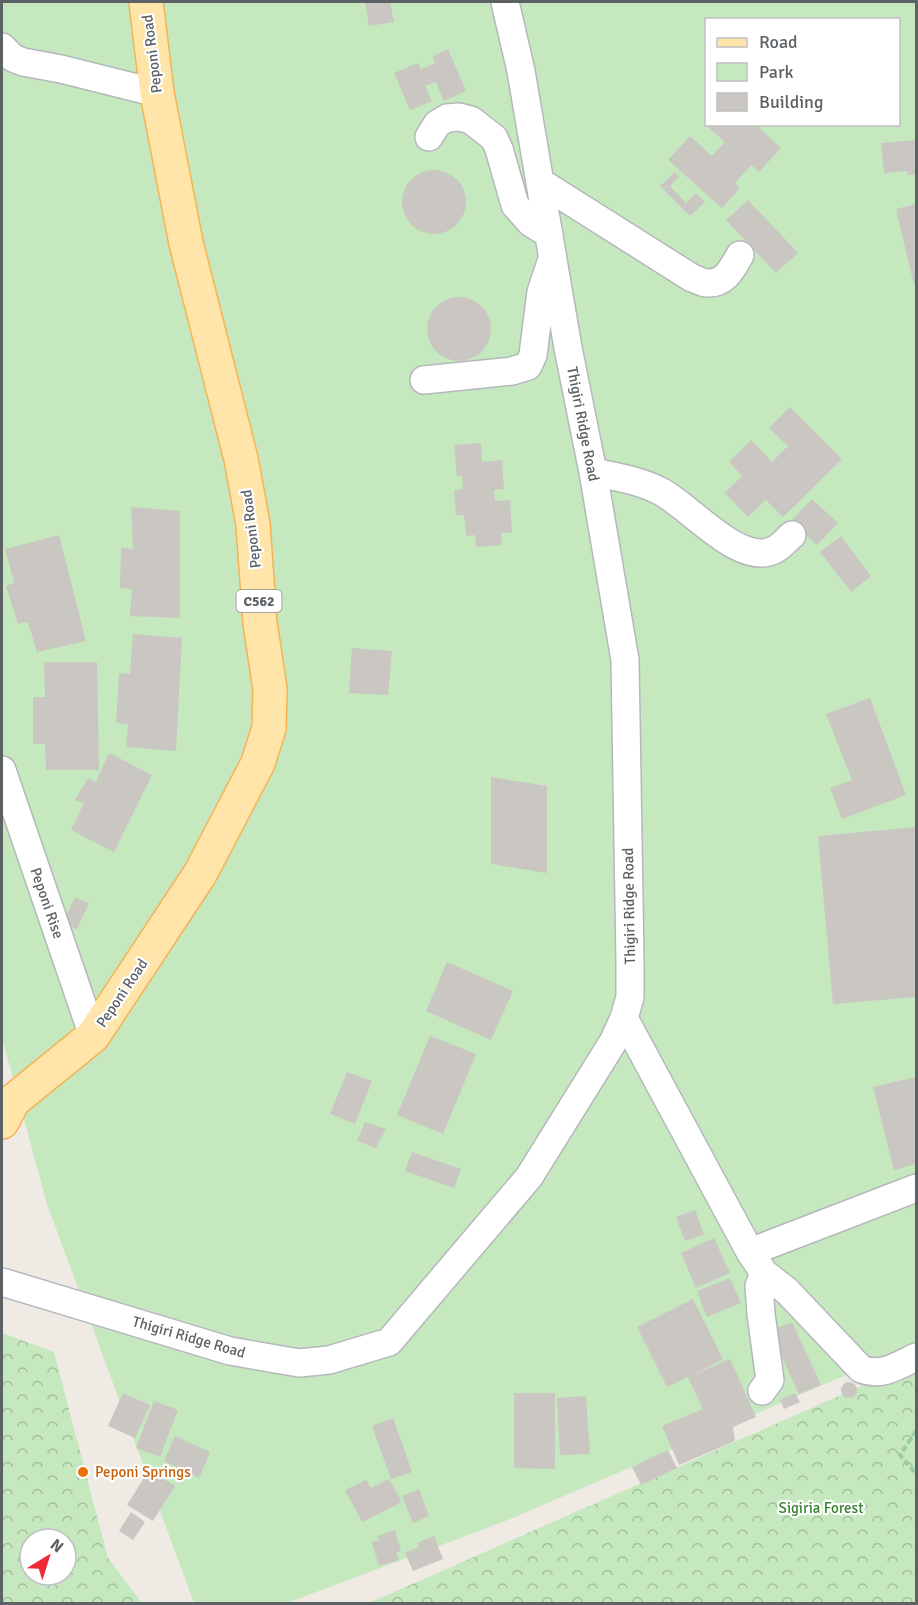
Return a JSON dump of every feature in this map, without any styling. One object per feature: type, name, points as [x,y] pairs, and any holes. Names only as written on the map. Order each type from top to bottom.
[{"type":"main road","name":"Peponi Road","points":[[5,1102],[93,1036],[200,874],[258,763],[269,728],[270,689],[261,623],[253,524],[243,470],[186,243],[157,93],[146,2]]},
{"type":"street","name":"Thigiri Ridge Road","points":[[2,1282],[230,1351],[299,1363],[329,1360],[389,1342],[529,1177],[613,1042],[624,1018],[630,997],[625,660],[593,472],[568,348],[521,71],[505,2]]},
{"type":"street","points":[[2,47],[13,58],[23,62],[157,93]]},
{"type":"street","points":[[424,380],[512,371],[528,366],[533,355],[541,292],[551,244],[515,205],[494,138],[471,120],[459,117],[447,118],[437,124],[429,137]]},
{"type":"street","points":[[540,182],[692,278],[706,283],[721,280],[727,276],[740,255]]},
{"type":"street","points":[[593,472],[638,482],[660,491],[677,501],[738,548],[757,553],[775,550],[792,535]]},
{"type":"street","name":"Peponi Rise","points":[[2,770],[93,1036]]},
{"type":"street","points":[[624,1018],[757,1263],[787,1291],[861,1369],[872,1373],[880,1372],[916,1357]]},
{"type":"street","points":[[757,1263],[916,1188]]},
{"type":"street","points":[[757,1263],[770,1380],[762,1391]]},
{"type":"path","points":[[916,1431],[900,1455],[916,1474]]},
{"type":"green space","points":[[2,2],[916,2],[916,1345],[508,1520],[287,1603],[194,1603],[47,1204],[2,1038]]},
{"type":"green space","points":[[2,1333],[54,1352],[108,1558],[142,1603],[2,1603]]},
{"type":"green space","name":"Sigiria Forest","points":[[916,1362],[916,1603],[369,1603]]},
{"type":"building","points":[[365,2],[390,2],[394,22],[369,26]]},
{"type":"building","points":[[448,49],[466,91],[444,101],[436,82],[425,86],[432,101],[410,110],[394,73],[418,63],[421,69],[435,63],[433,56]]},
{"type":"building","points":[[707,126],[757,126],[781,148],[759,172],[751,165],[735,183],[740,188],[722,208],[668,160],[690,136],[712,156],[725,142]]},
{"type":"building","points":[[916,140],[916,174],[908,175],[907,171],[884,173],[881,143]]},
{"type":"building","points":[[434,170],[452,176],[460,184],[466,202],[460,220],[452,228],[434,234],[416,228],[408,220],[402,202],[408,184],[416,176]]},
{"type":"building","points":[[675,172],[679,177],[670,186],[686,203],[696,193],[705,202],[690,216],[660,186]]},
{"type":"building","points":[[748,200],[798,253],[776,273],[726,220]]},
{"type":"building","points":[[916,204],[916,285],[914,285],[896,209]]},
{"type":"building","points":[[453,297],[465,297],[482,306],[489,317],[491,329],[489,341],[482,352],[465,361],[453,361],[441,356],[432,347],[427,335],[427,323],[432,311],[441,302]]},
{"type":"building","points":[[790,407],[842,459],[783,517],[766,500],[748,517],[725,493],[742,476],[729,462],[751,440],[772,462],[788,446],[769,428]]},
{"type":"building","points":[[481,443],[482,462],[502,460],[504,489],[494,490],[495,501],[510,500],[512,533],[501,533],[502,545],[476,547],[475,535],[466,536],[464,515],[456,515],[454,490],[463,489],[462,476],[457,476],[454,445]]},
{"type":"building","points":[[812,499],[838,523],[817,545],[791,521]]},
{"type":"building","points":[[131,507],[180,511],[180,618],[130,616],[132,589],[120,588],[121,548],[133,549]]},
{"type":"building","points":[[59,535],[86,641],[37,652],[28,622],[18,624],[6,586],[14,583],[5,549]]},
{"type":"building","points":[[841,536],[871,576],[851,592],[820,552]]},
{"type":"building","points":[[133,634],[182,638],[176,751],[126,747],[128,724],[116,723],[119,673],[130,674]]},
{"type":"building","points":[[352,648],[392,651],[388,695],[349,693]]},
{"type":"building","points":[[44,662],[97,662],[99,770],[46,770],[45,744],[33,744],[33,697],[45,697]]},
{"type":"building","points":[[870,698],[906,795],[842,819],[830,788],[852,780],[826,714]]},
{"type":"building","points":[[109,753],[152,775],[114,852],[71,830],[84,803],[75,800],[88,778],[96,782]]},
{"type":"building","points":[[491,777],[547,786],[547,873],[491,864]]},
{"type":"building","points":[[916,827],[916,997],[833,1004],[818,836]]},
{"type":"building","points":[[75,897],[89,903],[77,929],[63,923]]},
{"type":"building","points":[[447,962],[513,991],[491,1040],[426,1011]]},
{"type":"building","points":[[430,1036],[476,1054],[443,1134],[397,1115]]},
{"type":"building","points":[[347,1072],[372,1081],[355,1124],[330,1114]]},
{"type":"building","points":[[916,1077],[916,1164],[894,1170],[873,1087]]},
{"type":"building","points":[[365,1122],[386,1129],[376,1148],[357,1141]]},
{"type":"building","points":[[412,1152],[461,1169],[454,1188],[405,1171]]},
{"type":"building","points":[[695,1210],[704,1234],[685,1241],[676,1217]]},
{"type":"building","points":[[714,1238],[730,1273],[696,1288],[681,1253]]},
{"type":"building","points":[[730,1278],[741,1303],[707,1317],[697,1291]]},
{"type":"building","points":[[693,1299],[723,1359],[693,1375],[730,1359],[756,1417],[733,1427],[735,1441],[679,1465],[662,1426],[703,1409],[688,1377],[667,1387],[637,1327]]},
{"type":"building","points":[[792,1322],[821,1385],[799,1394],[770,1331]]},
{"type":"building","points":[[846,1382],[852,1382],[857,1390],[855,1396],[846,1398],[841,1393],[841,1387]]},
{"type":"building","points":[[123,1393],[150,1405],[135,1438],[108,1426]]},
{"type":"building","points":[[514,1393],[555,1393],[555,1469],[514,1468]]},
{"type":"building","points":[[795,1393],[800,1402],[784,1409],[780,1400]]},
{"type":"building","points":[[586,1396],[590,1454],[560,1455],[557,1398]]},
{"type":"building","points":[[154,1401],[178,1410],[160,1457],[136,1448]]},
{"type":"building","points":[[393,1418],[412,1472],[391,1479],[372,1426]]},
{"type":"building","points":[[175,1436],[210,1452],[199,1478],[164,1461]]},
{"type":"building","points":[[668,1450],[677,1468],[641,1485],[632,1467]]},
{"type":"building","points":[[149,1470],[175,1486],[153,1521],[127,1505]]},
{"type":"building","points":[[389,1479],[402,1502],[362,1522],[345,1490],[366,1480],[371,1488]]},
{"type":"building","points":[[419,1489],[429,1516],[413,1523],[402,1496]]},
{"type":"building","points":[[131,1512],[145,1522],[133,1540],[119,1531]]},
{"type":"building","points":[[395,1530],[401,1551],[396,1553],[399,1560],[379,1566],[372,1542],[379,1540],[377,1536]]},
{"type":"building","points":[[434,1536],[443,1559],[413,1571],[405,1553],[419,1547],[417,1543]]},
{"type":"place","name":"Peponi Springs","points":[[83,1472]]}]
